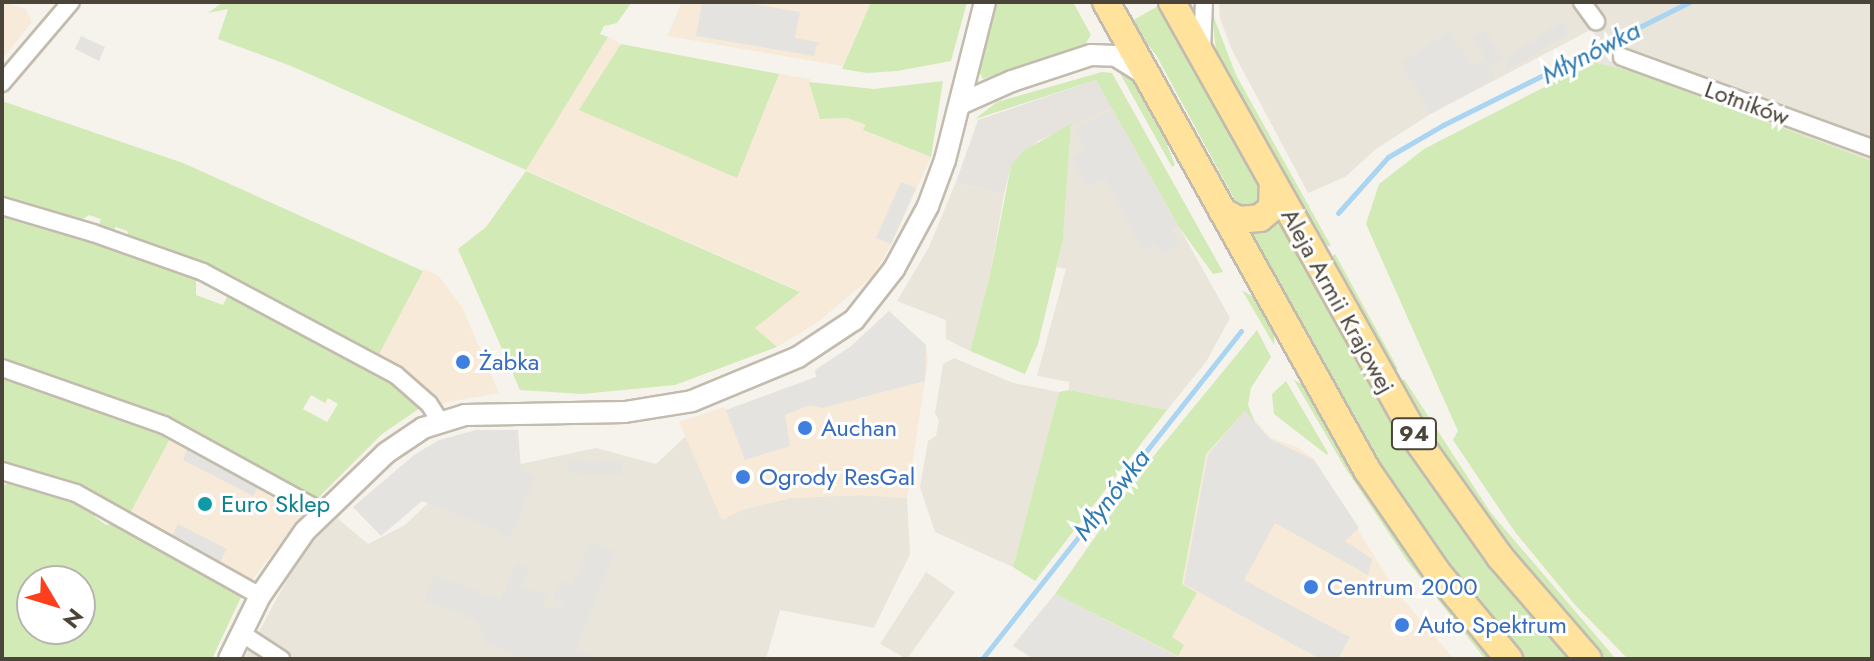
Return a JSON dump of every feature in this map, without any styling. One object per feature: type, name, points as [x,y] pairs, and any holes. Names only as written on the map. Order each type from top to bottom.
[{"type":"main road","name":"94","points":[[1106,2],[1367,470],[1437,572],[1509,659]]},
{"type":"main road","name":"Aleja Armii Krajowej","points":[[1172,2],[1384,385],[1450,491],[1507,566],[1588,659]]},
{"type":"main road","points":[[1222,211],[1238,220],[1260,218],[1272,208],[1273,184]]},
{"type":"street","points":[[2,83],[71,2]]},
{"type":"street","points":[[229,659],[260,596],[288,553],[323,512],[386,453],[440,421],[491,412],[656,409],[721,391],[823,343],[854,320],[876,295],[903,255],[937,182],[985,2]]},
{"type":"street","points":[[1202,56],[1204,2]]},
{"type":"street","points":[[1582,2],[1596,21]]},
{"type":"street","points":[[960,104],[1012,81],[1091,55],[1107,54],[1124,59],[1149,80]]},
{"type":"street","name":"Lotników","points":[[1622,57],[1872,148]]},
{"type":"street","points":[[2,206],[105,237],[203,272],[396,375],[429,404],[440,421]]},
{"type":"street","points":[[2,368],[164,425],[323,512]]},
{"type":"street","points":[[2,471],[76,493],[260,596]]},
{"type":"street","points":[[241,633],[281,659]]},
{"type":"shaded area","points":[[2,2],[26,9],[32,22],[2,59]]},
{"type":"shaded area","points":[[682,2],[871,2],[843,66],[667,36]]},
{"type":"shaded area","points":[[702,2],[741,2],[800,12],[795,38],[821,43],[816,46],[814,56],[696,36]]},
{"type":"shaded area","points":[[1219,2],[1872,2],[1872,161],[1631,71],[1593,62],[1605,52],[1592,29],[1429,115],[1376,149],[1345,177],[1308,193],[1232,50],[1220,19]]},
{"type":"shaded area","points":[[1563,21],[1570,33],[1509,69],[1503,60]]},
{"type":"shaded area","points":[[1485,30],[1503,59],[1490,67],[1472,39]]},
{"type":"shaded area","points":[[1451,31],[1472,66],[1484,60],[1495,78],[1429,114],[1401,62]]},
{"type":"shaded area","points":[[81,36],[105,47],[99,61],[75,49]]},
{"type":"shaded area","points":[[608,37],[621,44],[580,110],[737,177],[779,74],[810,79],[820,119],[847,118],[867,125],[864,131],[931,157],[891,245],[872,277],[815,324],[777,347],[754,329],[799,291],[526,170]]},
{"type":"shaded area","points":[[1096,80],[1112,107],[1038,141],[1011,166],[1004,194],[956,182],[978,120]]},
{"type":"shaded area","points":[[1112,107],[1230,318],[1206,362],[1167,410],[1069,390],[1069,382],[1037,376],[1066,269],[1057,267],[1063,240],[1071,124]]},
{"type":"shaded area","points":[[1112,110],[1178,226],[1172,230],[1180,244],[1161,255],[1155,244],[1143,250],[1104,178],[1087,187],[1071,159],[1086,150],[1075,130]]},
{"type":"shaded area","points":[[901,182],[916,188],[891,244],[876,238]]},
{"type":"shaded area","points":[[956,182],[1004,194],[990,275],[970,351],[946,339],[946,320],[897,301],[929,247]]},
{"type":"shaded area","points":[[424,269],[438,275],[462,307],[499,393],[438,404],[377,358]]},
{"type":"shaded area","points":[[889,311],[926,345],[928,361],[907,498],[861,495],[791,498],[744,509],[722,520],[679,422],[724,407],[727,410],[816,377],[815,370],[850,347]]},
{"type":"shaded area","points":[[889,311],[926,345],[925,381],[822,408],[810,405],[785,415],[790,446],[745,460],[726,410],[816,377],[815,370],[850,347]]},
{"type":"shaded area","points":[[954,358],[1013,383],[1059,392],[1013,567],[935,532],[920,487],[928,441],[936,436],[939,420],[935,414],[943,364]]},
{"type":"shaded area","points":[[1245,410],[1271,438],[1297,447],[1314,459],[1396,591],[1454,659],[1033,659],[1012,646],[1055,594],[1165,649],[1197,593],[1182,585],[1206,454]]},
{"type":"shaded area","points":[[1245,411],[1270,439],[1314,460],[1359,528],[1345,541],[1372,559],[1368,575],[1275,523],[1244,580],[1350,637],[1338,659],[1320,659],[1184,584],[1208,454]]},
{"type":"shaded area","points":[[476,430],[518,430],[521,470],[535,477],[510,539],[499,531],[422,501],[381,536],[353,507],[414,455],[439,440]]},
{"type":"shaded area","points":[[172,435],[307,509],[249,584],[128,517]]},
{"type":"shaded area","points":[[686,436],[722,519],[744,509],[791,498],[861,495],[907,498],[910,554],[874,628],[780,610],[766,659],[244,659],[301,554],[337,518],[368,544],[405,525],[446,486],[511,466],[596,448],[656,464]]},
{"type":"shaded area","points":[[189,444],[262,481],[253,496],[183,460]]},
{"type":"shaded area","points":[[568,460],[621,462],[621,474],[567,473]]},
{"type":"shaded area","points":[[178,524],[227,549],[218,565],[171,539]]},
{"type":"shaded area","points":[[590,542],[615,552],[576,649],[591,656],[590,659],[526,659],[486,643],[477,621],[424,600],[434,575],[501,600],[516,563],[529,568],[522,585],[547,595],[542,607],[560,609],[565,604],[552,599],[560,581],[572,585]]},
{"type":"shaded area","points":[[926,572],[955,592],[907,659],[880,644]]},
{"type":"shaded area","points":[[1055,594],[1182,659],[1035,659],[1013,646]]},
{"type":"green space","points":[[223,2],[632,2],[617,23],[604,26],[600,34],[608,37],[526,170],[291,66],[218,39],[228,9],[208,13]]},
{"type":"green space","points":[[871,2],[967,2],[951,61],[897,71],[867,73],[842,69]]},
{"type":"green space","points":[[991,2],[1073,2],[1091,35],[1084,46],[983,79],[976,67]]},
{"type":"green space","points":[[1160,5],[1263,190],[1260,207],[1241,208],[1237,204],[1156,55],[1130,22]]},
{"type":"green space","points":[[1211,10],[1236,75],[1331,246],[1321,246],[1217,57]]},
{"type":"green space","points":[[621,44],[779,74],[737,178],[579,110]]},
{"type":"green space","points":[[1593,62],[1631,71],[1872,161],[1872,659],[1628,659],[1576,606],[1515,532],[1453,440],[1458,431],[1366,224],[1379,184],[1424,149]]},
{"type":"green space","points":[[1117,68],[1135,79],[1154,112],[1175,165],[1172,167]]},
{"type":"green space","points":[[1102,72],[1112,73],[1223,272],[1213,274],[1179,227],[1096,80],[975,119],[997,102]]},
{"type":"green space","points":[[943,81],[931,157],[863,130],[866,125],[847,118],[820,119],[809,82],[874,89]]},
{"type":"green space","points":[[2,101],[183,163],[423,271],[377,358],[343,335],[340,338],[130,239],[127,231],[116,227],[111,233],[98,228],[101,219],[89,215],[77,223],[2,199]]},
{"type":"green space","points":[[1071,124],[1063,240],[1038,344],[1025,374],[970,351],[990,275],[1011,166],[1023,151]]},
{"type":"green space","points":[[526,171],[800,292],[755,328],[777,347],[675,385],[582,394],[520,390],[458,249],[486,227]]},
{"type":"green space","points":[[2,211],[196,276],[196,295],[223,305],[229,293],[386,375],[423,406],[382,434],[317,499],[178,425],[2,363]],"holes":[[[311,395],[325,403],[328,398],[338,404],[327,422],[303,409]]]},
{"type":"green space","points":[[1277,215],[1420,466],[1501,578],[1573,659],[1521,659],[1393,492],[1242,227]]},
{"type":"green space","points":[[1335,254],[1398,369],[1390,372],[1328,260]]},
{"type":"green space","points":[[1242,290],[1260,301],[1275,329],[1274,345]]},
{"type":"green space","points":[[1257,330],[1271,357],[1251,388],[1248,405],[1256,425],[1245,411],[1206,454],[1182,584],[1197,593],[1172,637],[1184,645],[1178,656],[1055,594],[1143,469]]},
{"type":"green space","points":[[2,373],[172,435],[128,517],[2,465]]},
{"type":"green space","points":[[1404,379],[1491,513],[1616,659],[1604,659],[1521,566],[1422,427],[1399,384]]},
{"type":"green space","points":[[1294,380],[1305,386],[1496,659],[1485,659],[1408,562],[1344,466]]},
{"type":"green space","points":[[1286,381],[1327,455],[1274,414],[1272,394]]},
{"type":"green space","points":[[1069,390],[1167,410],[1035,581],[1013,567],[1059,392]]},
{"type":"green space","points":[[11,480],[93,510],[95,517],[106,525],[115,523],[235,590],[241,597],[212,659],[2,659],[2,487]]},
{"type":"waterway","name":"Młynówka","points":[[1338,213],[1388,157],[1443,125],[1690,2]]},
{"type":"waterway","name":"Młynówka","points":[[982,659],[1241,331]]},
{"type":"place","name":"Żabka","points":[[463,362]]},
{"type":"place","name":"Auchan","points":[[805,428]]},
{"type":"place","name":"Ogrody ResGal","points":[[743,477]]},
{"type":"place","name":"Euro Sklep","points":[[205,504]]},
{"type":"place","name":"Centrum 2000","points":[[1311,587]]},
{"type":"place","name":"Auto Spektrum","points":[[1402,625]]}]
